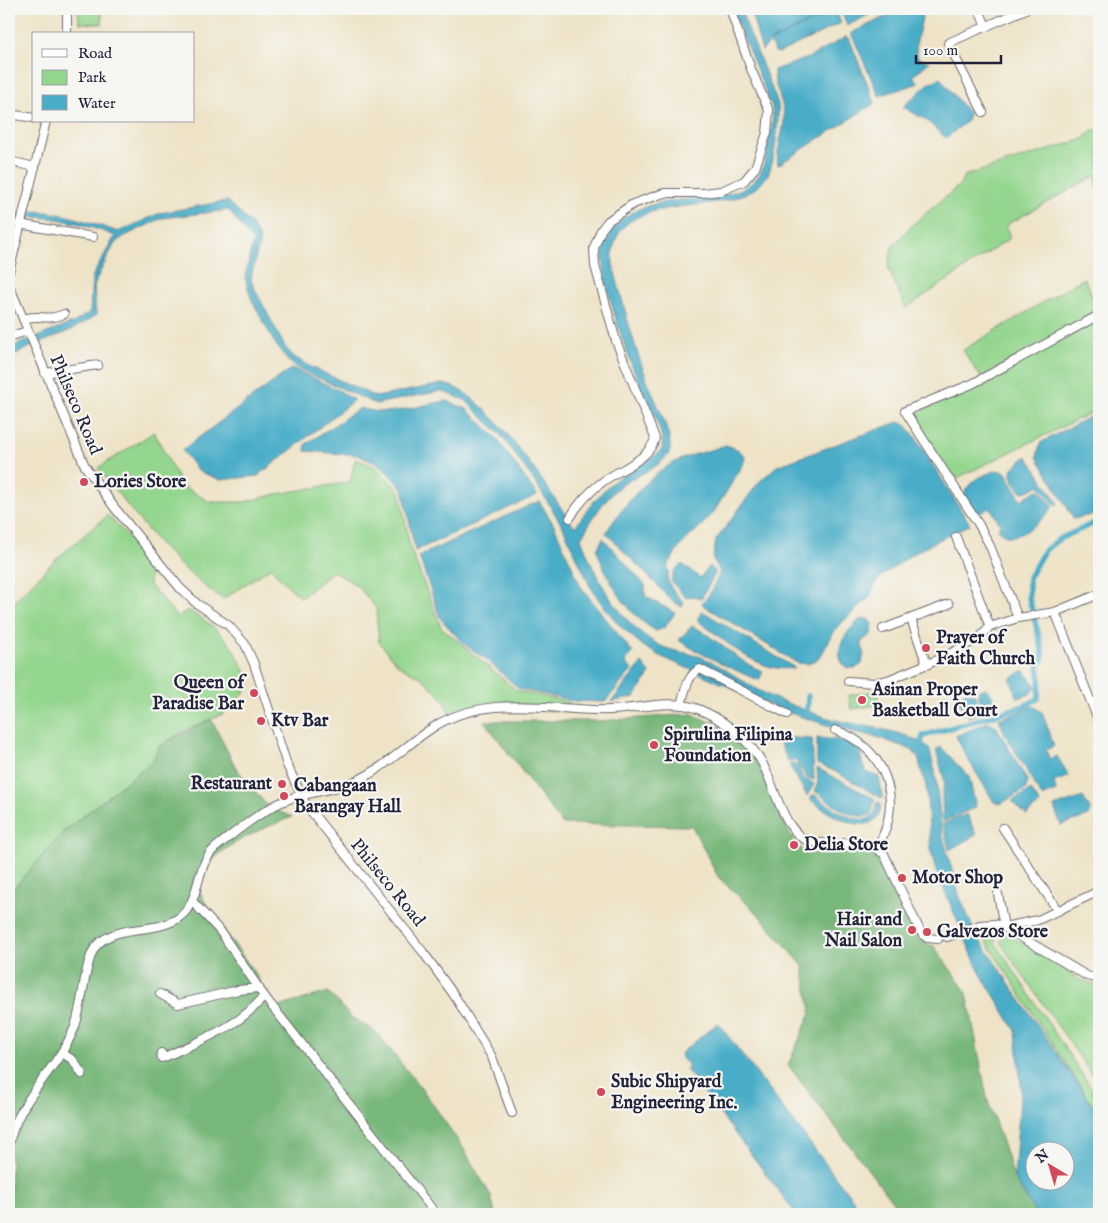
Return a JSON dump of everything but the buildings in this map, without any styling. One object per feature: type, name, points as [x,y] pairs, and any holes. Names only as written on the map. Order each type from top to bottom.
[{"type":"street","points":[[66,9],[67,32]]},
{"type":"street","points":[[570,518],[587,496],[602,482],[646,452],[655,438],[618,346],[595,266],[594,248],[601,230],[618,212],[651,197],[671,192],[715,192],[740,184],[752,174],[760,157],[769,120],[769,107],[751,69],[730,9]]},
{"type":"street","points":[[979,9],[986,26]]},
{"type":"street","points":[[983,112],[948,44],[1022,9]]},
{"type":"street","points":[[9,114],[32,118]]},
{"type":"street","points":[[9,272],[26,196],[46,122]]},
{"type":"street","points":[[9,161],[35,167]]},
{"type":"street","points":[[20,222],[93,236]]},
{"type":"street","name":"Philseco Road","points":[[9,286],[80,457],[103,493],[180,588],[196,603],[228,624],[245,644],[254,664],[287,766],[313,816],[424,952],[454,995],[492,1056],[512,1114]]},
{"type":"street","points":[[23,319],[34,315],[53,318],[64,314]]},
{"type":"street","points":[[1018,618],[990,546],[979,525],[905,411],[972,384],[1099,315]]},
{"type":"street","points":[[9,338],[28,332]]},
{"type":"street","points":[[45,374],[98,365]]},
{"type":"street","points":[[956,537],[990,627]]},
{"type":"street","points":[[848,681],[880,682],[927,665],[979,638],[990,627],[1018,618],[1055,612],[1099,594]]},
{"type":"street","points":[[883,629],[911,620],[949,604]]},
{"type":"street","points":[[1055,612],[1099,722]]},
{"type":"street","points":[[911,620],[927,665]]},
{"type":"street","points":[[681,705],[694,672],[700,670],[787,714]]},
{"type":"street","points":[[9,1144],[20,1114],[62,1053],[80,1014],[90,956],[97,944],[112,936],[161,926],[183,914],[192,901],[205,862],[212,851],[271,809],[302,796],[336,788],[370,774],[431,728],[462,715],[490,708],[523,706],[597,710],[681,705],[711,715],[746,742],[766,768],[792,829],[808,842],[868,844],[877,847],[886,857],[922,934],[928,939],[943,938],[987,924],[1004,927],[1087,976],[1099,978]]},
{"type":"street","points":[[835,730],[854,737],[864,744],[887,780],[888,820],[877,847]]},
{"type":"street","points":[[1003,828],[1058,911]]},
{"type":"street","points":[[1004,927],[1038,920],[1099,891]]},
{"type":"street","points":[[998,894],[1004,927]]},
{"type":"street","points":[[192,901],[220,931],[264,996],[436,1214]]},
{"type":"street","points":[[160,994],[178,1004],[238,990],[259,988]]},
{"type":"street","points":[[161,1053],[162,1058],[165,1057],[237,1022],[253,1010],[264,996]]},
{"type":"street","points":[[62,1053],[73,1060],[82,1074]]},
{"type":"green space","points":[[77,9],[106,9],[102,12],[102,24],[80,23]]},
{"type":"green space","points":[[1092,130],[1099,130],[1099,192],[1095,176],[1006,225],[1010,238],[906,308],[888,268],[892,247],[912,225],[961,184],[964,176],[1084,139]]},
{"type":"green space","points":[[1084,278],[1099,310],[981,378],[963,350]]},
{"type":"green space","points":[[1099,319],[1099,409],[953,480],[912,415],[992,378]]},
{"type":"green space","points":[[154,432],[181,485],[210,502],[245,502],[277,494],[350,482],[355,459],[376,467],[400,491],[410,548],[441,627],[517,691],[569,702],[573,712],[495,707],[451,718],[444,700],[422,678],[398,665],[379,642],[376,608],[358,586],[333,571],[301,598],[270,568],[223,599],[187,571],[155,539],[98,468]]},
{"type":"green space","points":[[108,515],[151,563],[149,584],[178,618],[187,610],[218,631],[232,647],[249,680],[244,693],[223,714],[188,729],[159,746],[153,761],[64,831],[9,894],[9,607],[54,561]]},
{"type":"green space","points":[[877,691],[879,705],[851,709],[849,695]]},
{"type":"green space","points":[[692,714],[726,729],[741,742],[756,760],[792,839],[804,852],[813,854],[874,851],[884,858],[920,933],[927,944],[934,946],[967,993],[987,1098],[1014,1177],[1036,1214],[902,1214],[788,1065],[811,1012],[803,966],[758,914],[718,877],[692,826],[562,824],[484,721],[600,721]]},
{"type":"green space","points":[[211,719],[236,768],[268,807],[292,817],[248,836],[217,856],[206,870],[199,889],[205,902],[278,1007],[328,992],[351,1017],[375,1031],[425,1093],[463,1148],[491,1196],[495,1214],[9,1214],[11,1163],[9,1153],[9,894],[64,831],[153,761],[159,746]]},
{"type":"green space","points":[[993,927],[1000,929],[995,942],[1099,1100],[1099,1115],[978,929]]},
{"type":"green space","points":[[1006,934],[1035,950],[1078,979],[1099,985],[1099,1085],[1000,942]]},
{"type":"water","points":[[732,9],[740,9],[778,104],[776,138],[771,166],[769,172],[754,189],[732,198],[652,212],[631,221],[617,238],[613,265],[637,350],[648,383],[667,428],[670,451],[659,464],[629,480],[614,491],[596,514],[581,538],[594,569],[610,598],[631,623],[657,644],[668,649],[701,657],[720,666],[765,694],[794,706],[828,718],[907,736],[929,748],[935,771],[942,834],[959,895],[975,933],[1099,1115],[1099,1214],[1036,1214],[1014,1177],[1021,1087],[1016,1031],[979,971],[936,871],[931,851],[926,786],[918,758],[912,750],[877,737],[833,727],[784,711],[660,656],[643,646],[618,624],[601,603],[590,586],[563,527],[537,485],[500,434],[465,400],[441,391],[376,404],[303,371],[288,361],[274,342],[251,298],[245,278],[253,242],[229,210],[162,218],[123,237],[115,243],[97,278],[94,287],[96,315],[75,328],[9,358],[9,348],[75,322],[90,312],[92,277],[115,236],[91,227],[62,220],[32,217],[19,218],[9,222],[9,216],[20,212],[48,212],[78,219],[118,232],[160,213],[227,201],[252,225],[260,240],[251,277],[252,284],[285,347],[293,356],[307,365],[376,397],[442,384],[457,389],[473,399],[505,431],[575,527],[592,503],[613,482],[662,450],[661,433],[634,371],[609,295],[603,260],[604,248],[617,225],[636,211],[659,203],[709,197],[732,192],[751,183],[764,165],[772,107]]},
{"type":"water","points":[[750,9],[836,9],[771,41],[836,10],[841,23],[779,53],[775,52],[770,42],[762,51]]},
{"type":"water","points":[[841,9],[880,9],[847,26]]},
{"type":"water","points":[[902,9],[922,11],[916,52],[918,58],[929,62],[913,76],[919,83],[879,96],[851,33]]},
{"type":"water","points":[[846,37],[849,38],[875,103],[778,165],[777,159],[784,115],[775,82],[774,70],[808,58]]},
{"type":"water","points":[[940,78],[969,114],[967,121],[946,138],[926,120],[903,107],[928,84]]},
{"type":"water","points":[[292,368],[340,391],[354,400],[258,476],[220,480],[198,471],[182,450]]},
{"type":"water","points":[[447,401],[467,409],[495,436],[537,495],[415,551],[403,489],[380,465],[357,455],[305,451],[306,444],[360,408],[382,412],[404,410]]},
{"type":"water","points":[[1099,412],[1099,513],[1074,519],[1037,457],[1040,443]]},
{"type":"water","points":[[898,422],[905,424],[914,435],[970,524],[914,553],[878,579],[869,598],[837,627],[820,657],[808,664],[797,663],[704,606],[702,603],[710,594],[720,572],[713,559],[716,540],[759,482],[777,466]]},
{"type":"water","points":[[726,445],[739,450],[745,457],[743,465],[712,515],[680,546],[667,567],[669,584],[684,603],[682,607],[669,597],[606,533],[619,513],[637,492],[667,466]]},
{"type":"water","points":[[1027,456],[1058,503],[1055,505],[1039,485],[1022,492],[1015,485],[1012,469]]},
{"type":"water","points":[[998,470],[1006,473],[1021,500],[1040,490],[1053,506],[1033,527],[1013,536],[1006,536],[998,530],[1000,524],[991,509],[989,508],[978,514],[973,513],[964,495],[969,485],[973,482],[982,476]]},
{"type":"water","points":[[539,501],[554,525],[581,587],[633,653],[625,661],[632,670],[605,702],[574,701],[519,689],[488,661],[463,643],[440,618],[419,556]]},
{"type":"water","points":[[603,538],[645,585],[645,596],[675,613],[664,628],[656,631],[646,624],[636,616],[620,596],[607,574],[597,550]]},
{"type":"water","points":[[682,564],[700,578],[709,566],[716,572],[701,599],[693,596],[686,598],[671,581],[674,571]]},
{"type":"water","points":[[702,611],[795,668],[781,669],[768,666],[743,654],[698,621]]},
{"type":"water","points":[[861,619],[868,619],[872,624],[872,634],[861,642],[864,652],[862,664],[856,668],[847,668],[840,656],[842,642],[851,628]]},
{"type":"water","points":[[692,626],[746,663],[763,671],[759,680],[743,674],[679,640]]},
{"type":"water","points":[[642,663],[650,673],[635,697],[611,702]]},
{"type":"water","points":[[1024,670],[1036,687],[1030,694],[1018,698],[1010,679]]},
{"type":"water","points":[[986,688],[993,697],[998,709],[985,711],[978,695],[979,690]]},
{"type":"water","points":[[965,692],[974,694],[983,712],[969,717],[957,700]]},
{"type":"water","points":[[1033,706],[1042,712],[1054,746],[1046,750],[1050,759],[1057,756],[1069,776],[1054,782],[1056,791],[1042,797],[1004,732],[999,719]]},
{"type":"water","points":[[988,722],[996,726],[1028,782],[1025,790],[1000,804],[994,802],[956,736]]},
{"type":"water","points":[[777,737],[812,739],[814,780],[807,778],[795,760],[788,761]]},
{"type":"water","points":[[817,738],[859,742],[862,764],[867,773],[879,777],[883,799],[834,771],[817,764]]},
{"type":"water","points":[[941,747],[969,777],[976,807],[943,822],[942,794],[945,782],[936,750]]},
{"type":"water","points":[[792,763],[798,767],[803,778],[814,784],[807,796],[789,765]]},
{"type":"water","points":[[817,768],[875,799],[871,814],[857,816],[849,813],[815,791],[818,781]]},
{"type":"water","points":[[1031,790],[1040,804],[1026,815],[1012,801]]},
{"type":"water","points":[[814,794],[840,812],[860,819],[868,818],[874,813],[877,802],[881,803],[878,816],[871,822],[862,824],[850,822],[827,812],[817,805],[810,799]]},
{"type":"water","points":[[1083,797],[1091,811],[1089,816],[1061,825],[1054,807]]},
{"type":"water","points":[[967,814],[976,835],[949,850],[943,824]]},
{"type":"water","points":[[718,1023],[864,1214],[796,1214],[686,1069],[689,1067],[681,1057],[682,1052]]},
{"type":"waterway","points":[[920,747],[923,736],[1024,706],[1038,699],[1040,681],[1038,666],[1042,661],[1043,653],[1029,598],[1029,577],[1044,551],[1059,539],[1099,521]]},
{"type":"waterway","points":[[807,714],[808,696]]},
{"type":"place","name":"Lories Store","points":[[84,482]]},
{"type":"place","name":"Prayer of Faith Church","points":[[926,648]]},
{"type":"place","name":"Queen of Paradise Bar","points":[[254,693]]},
{"type":"place","name":"Asinan Proper Basketball Court","points":[[862,700]]},
{"type":"place","name":"Ktv Bar","points":[[261,721]]},
{"type":"place","name":"Spirulina Filipina Foundation","points":[[654,745]]},
{"type":"place","name":"Restaurant","points":[[282,784]]},
{"type":"place","name":"Cabangaan Barangay Hall","points":[[284,796]]},
{"type":"place","name":"Delia Store","points":[[794,845]]},
{"type":"place","name":"Motor Shop","points":[[902,878]]},
{"type":"place","name":"Hair and Nail Salon","points":[[912,930]]},
{"type":"place","name":"Galvezos Store","points":[[927,932]]},
{"type":"place","name":"Subic Shipyard Engineering Inc.","points":[[601,1092]]}]
